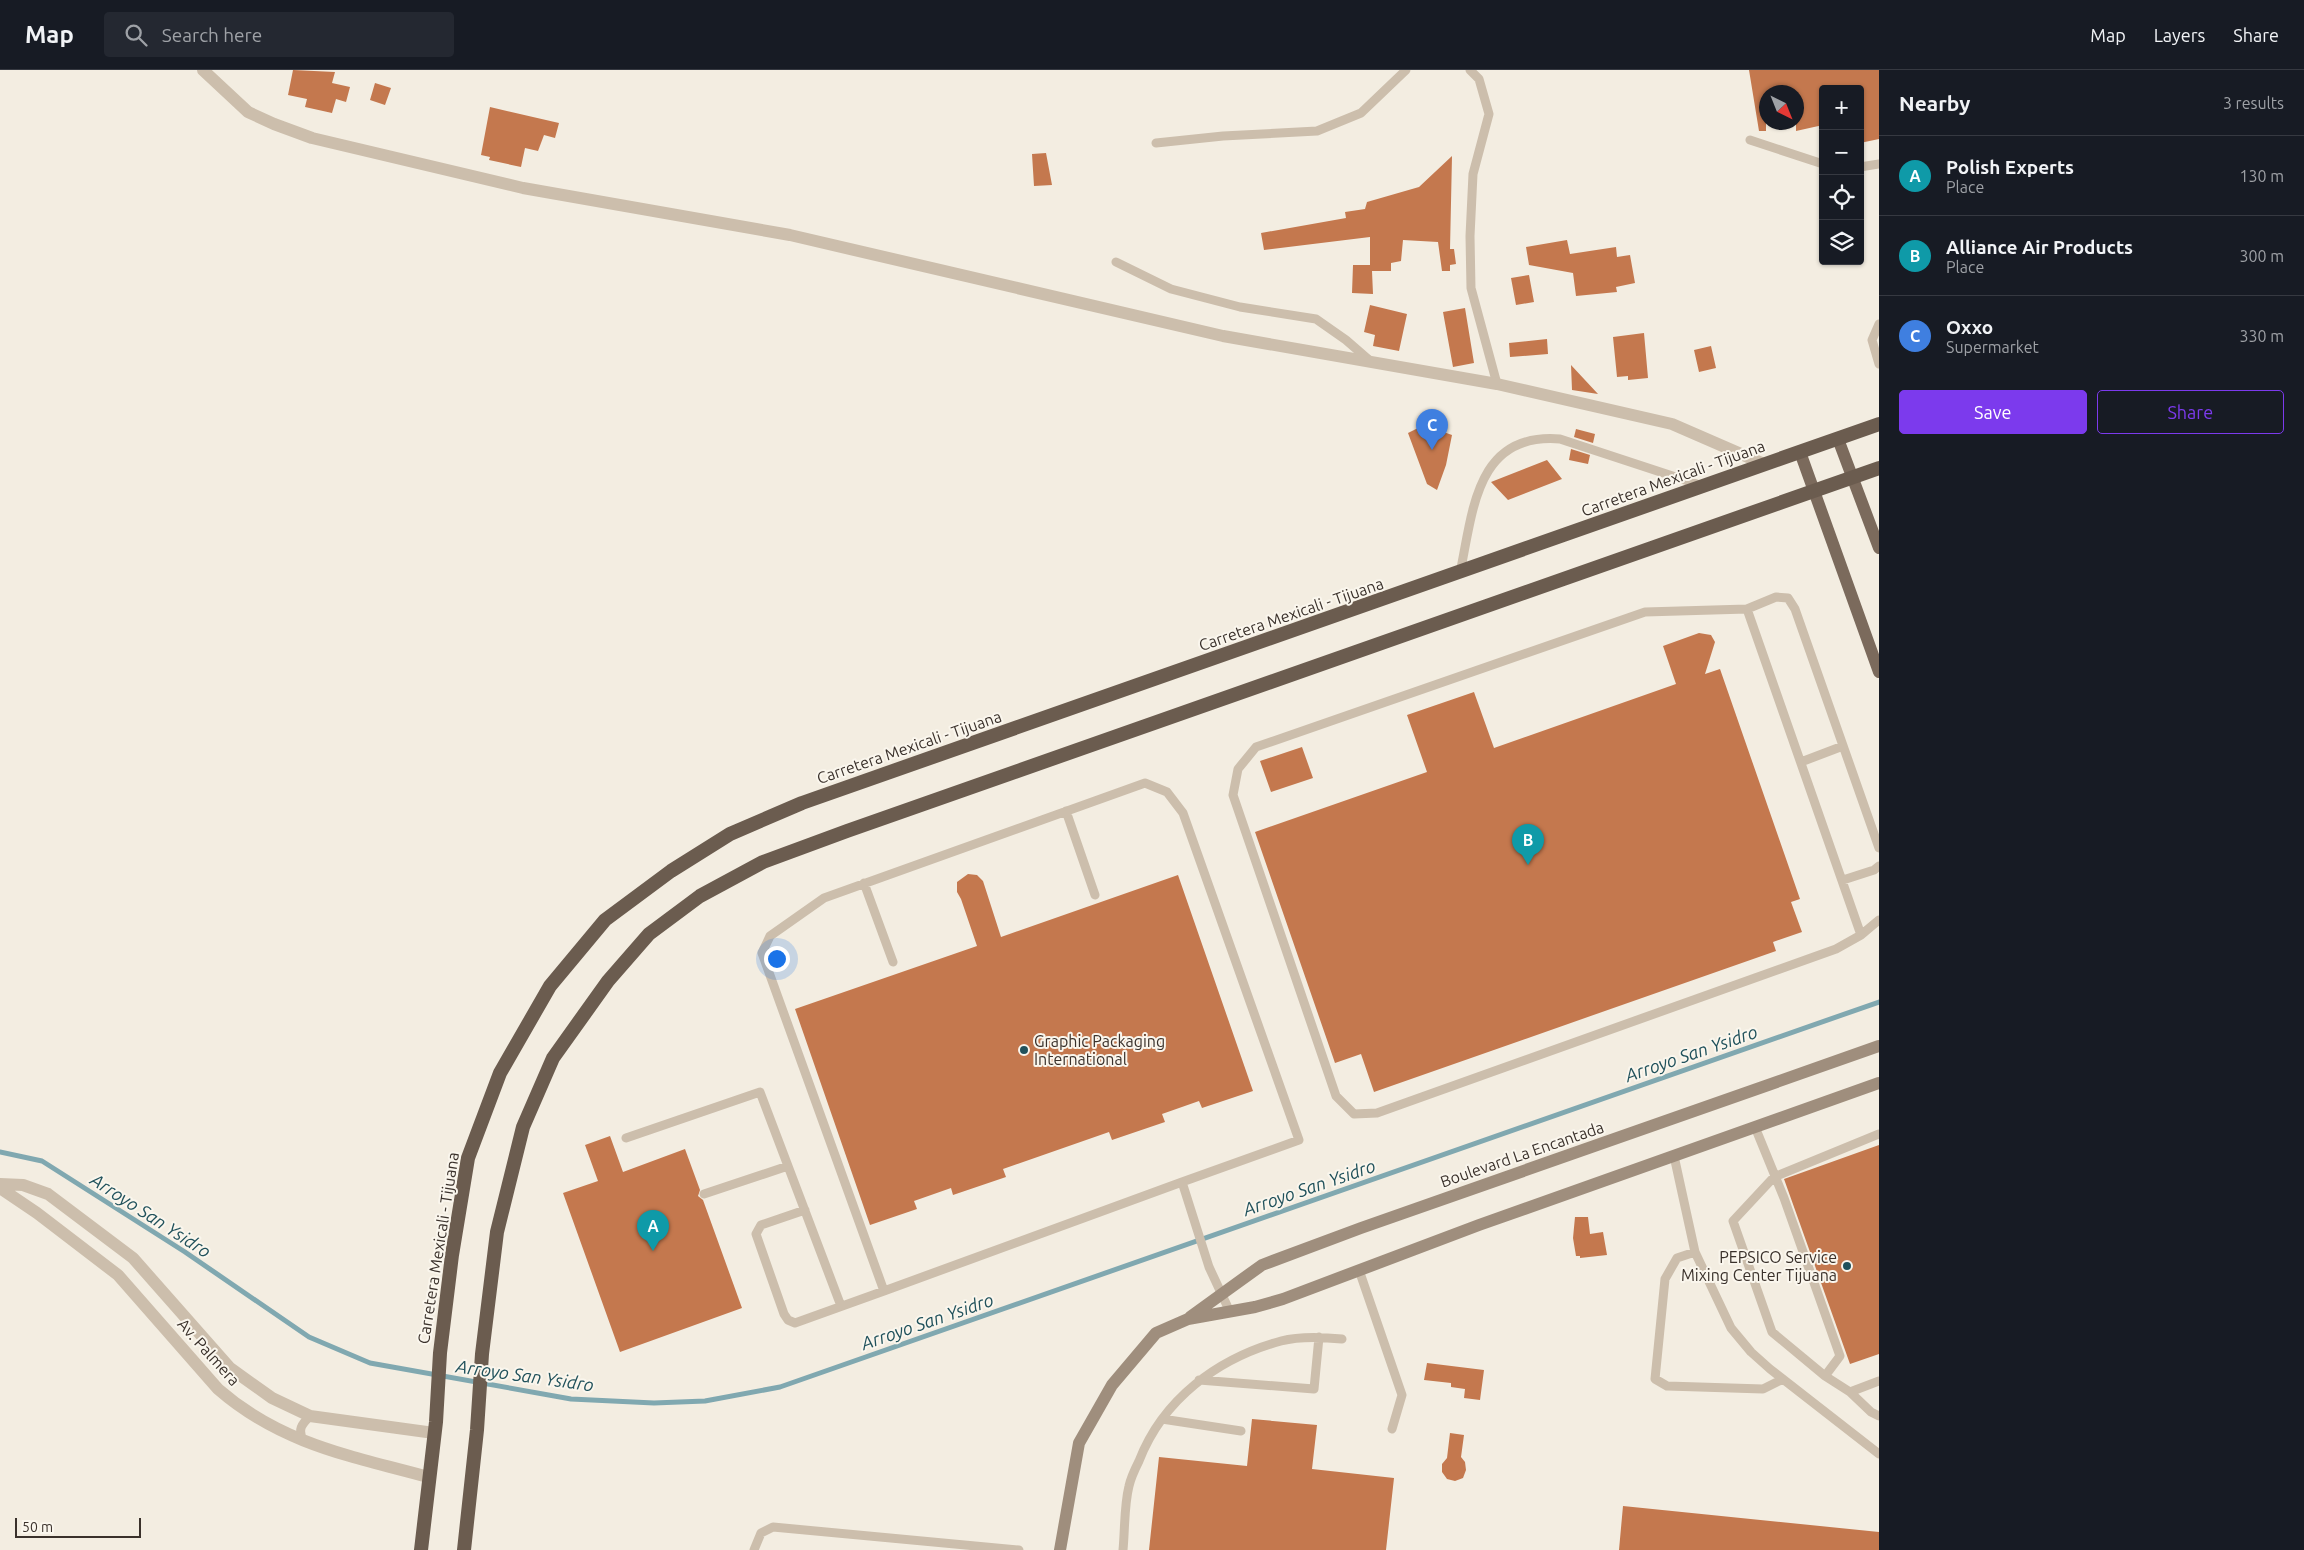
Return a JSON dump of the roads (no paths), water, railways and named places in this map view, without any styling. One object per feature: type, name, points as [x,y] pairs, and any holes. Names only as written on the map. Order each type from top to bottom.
[{"type":"highway","name":"Carretera Mexicali - Tijuana","points":[[421,1550],[435,1427],[440,1353],[452,1255],[468,1158],[496,1081],[550,986],[604,920],[671,871],[730,834],[802,803],[1879,424]]},
{"type":"highway","points":[[464,1550],[477,1430],[482,1354],[497,1232],[523,1127],[554,1058],[608,981],[649,934],[700,896],[763,862],[1879,468]]},
{"type":"main road","points":[[1838,439],[1879,548]]},
{"type":"main road","points":[[1800,452],[1879,672]]},
{"type":"main road","name":"Boulevard La Encantada","points":[[1188,1319],[1262,1265],[1879,1046]]},
{"type":"main road","name":"Boulevard La Encantada","points":[[1060,1550],[1079,1443],[1112,1385],[1156,1332],[1188,1319],[1230,1312],[1283,1299],[1879,1083]]},
{"type":"street","points":[[204,70],[248,112],[312,138],[523,188],[790,236],[1076,300],[1223,336],[1369,360],[1497,384],[1672,424],[1764,464]]},
{"type":"street","name":"Av. Palmera","points":[[0,1184],[23,1185],[48,1194],[133,1258],[230,1368],[272,1398],[310,1416],[435,1427]]},
{"type":"street","name":"Av. Palmera","points":[[0,1188],[37,1213],[118,1275],[218,1389],[236,1406],[256,1419],[303,1442],[428,1478]]},
{"type":"lane","points":[[1156,142],[1316,131],[1361,112],[1406,70]]},
{"type":"lane","points":[[1470,70],[1480,79],[1489,114],[1473,174],[1470,236],[1471,288],[1497,384]]},
{"type":"lane","points":[[1750,140],[1819,163]]},
{"type":"lane","points":[[1864,167],[1879,164]]},
{"type":"lane","points":[[1116,262],[1171,289],[1240,307],[1316,319],[1346,340],[1369,360]]},
{"type":"lane","points":[[1879,324],[1872,340],[1879,364]]},
{"type":"lane","points":[[1460,573],[1476,494],[1488,468],[1498,457],[1526,441],[1543,437],[1560,439],[1703,486]]},
{"type":"lane","points":[[1879,848],[1795,609],[1788,598],[1776,597],[1747,609],[1645,612],[1256,747],[1238,769],[1233,795],[1336,1096],[1354,1114],[1376,1113],[1836,950],[1862,935],[1879,920]]},
{"type":"lane","points":[[1747,609],[1862,935]]},
{"type":"lane","points":[[1801,762],[1843,746]]},
{"type":"lane","points":[[805,1210],[761,1225],[756,1234],[784,1314],[788,1320],[795,1323],[884,1291],[1182,1182],[1299,1140],[1183,813],[1167,792],[1145,783],[864,883],[824,898],[770,936],[762,954],[884,1291]]},
{"type":"lane","points":[[1066,812],[1095,895]]},
{"type":"lane","points":[[1843,880],[1874,870],[1879,866]]},
{"type":"lane","points":[[864,883],[893,962]]},
{"type":"lane","points":[[626,1138],[760,1092],[841,1306]]},
{"type":"lane","points":[[1754,1127],[1840,1356],[1826,1376]]},
{"type":"lane","points":[[1879,1134],[1774,1177],[1733,1221],[1772,1332],[1826,1376],[1850,1392],[1871,1412],[1879,1416]]},
{"type":"lane","points":[[1674,1156],[1695,1252],[1731,1328],[1751,1352],[1879,1454]]},
{"type":"lane","points":[[704,1194],[788,1166]]},
{"type":"lane","points":[[1182,1182],[1209,1267],[1230,1312]]},
{"type":"lane","points":[[1695,1252],[1677,1258],[1665,1279],[1655,1379],[1667,1386],[1763,1389],[1783,1379]]},
{"type":"lane","points":[[1359,1270],[1402,1395],[1392,1429]]},
{"type":"lane","points":[[1199,1380],[1314,1389],[1319,1337]]},
{"type":"lane","points":[[1123,1550],[1129,1485],[1146,1443],[1180,1397],[1199,1380],[1229,1360],[1282,1341],[1319,1337],[1342,1339]]},
{"type":"lane","points":[[1850,1392],[1879,1381]]},
{"type":"lane","points":[[303,1442],[299,1432],[301,1425],[310,1416]]},
{"type":"lane","points":[[1162,1419],[1241,1431]]},
{"type":"lane","points":[[754,1550],[761,1532],[773,1527],[992,1549],[1019,1550]]},
{"type":"waterway","name":"Arroyo San Ysidro","points":[[0,1152],[42,1161],[185,1252],[309,1337],[370,1363],[571,1399],[654,1403],[705,1401],[780,1387],[1879,1002]]},
{"type":"place","name":"Oxxo","points":[[1432,450]]},
{"type":"place","name":"Alliance Air Products","points":[[1528,865]]},
{"type":"place","name":"Graphic Packaging International","points":[[1024,1050]]},
{"type":"place","name":"Polish Experts","points":[[653,1251]]},
{"type":"place","name":"PEPSICO Service Mixing Center Tijuana","points":[[1847,1266]]}]
